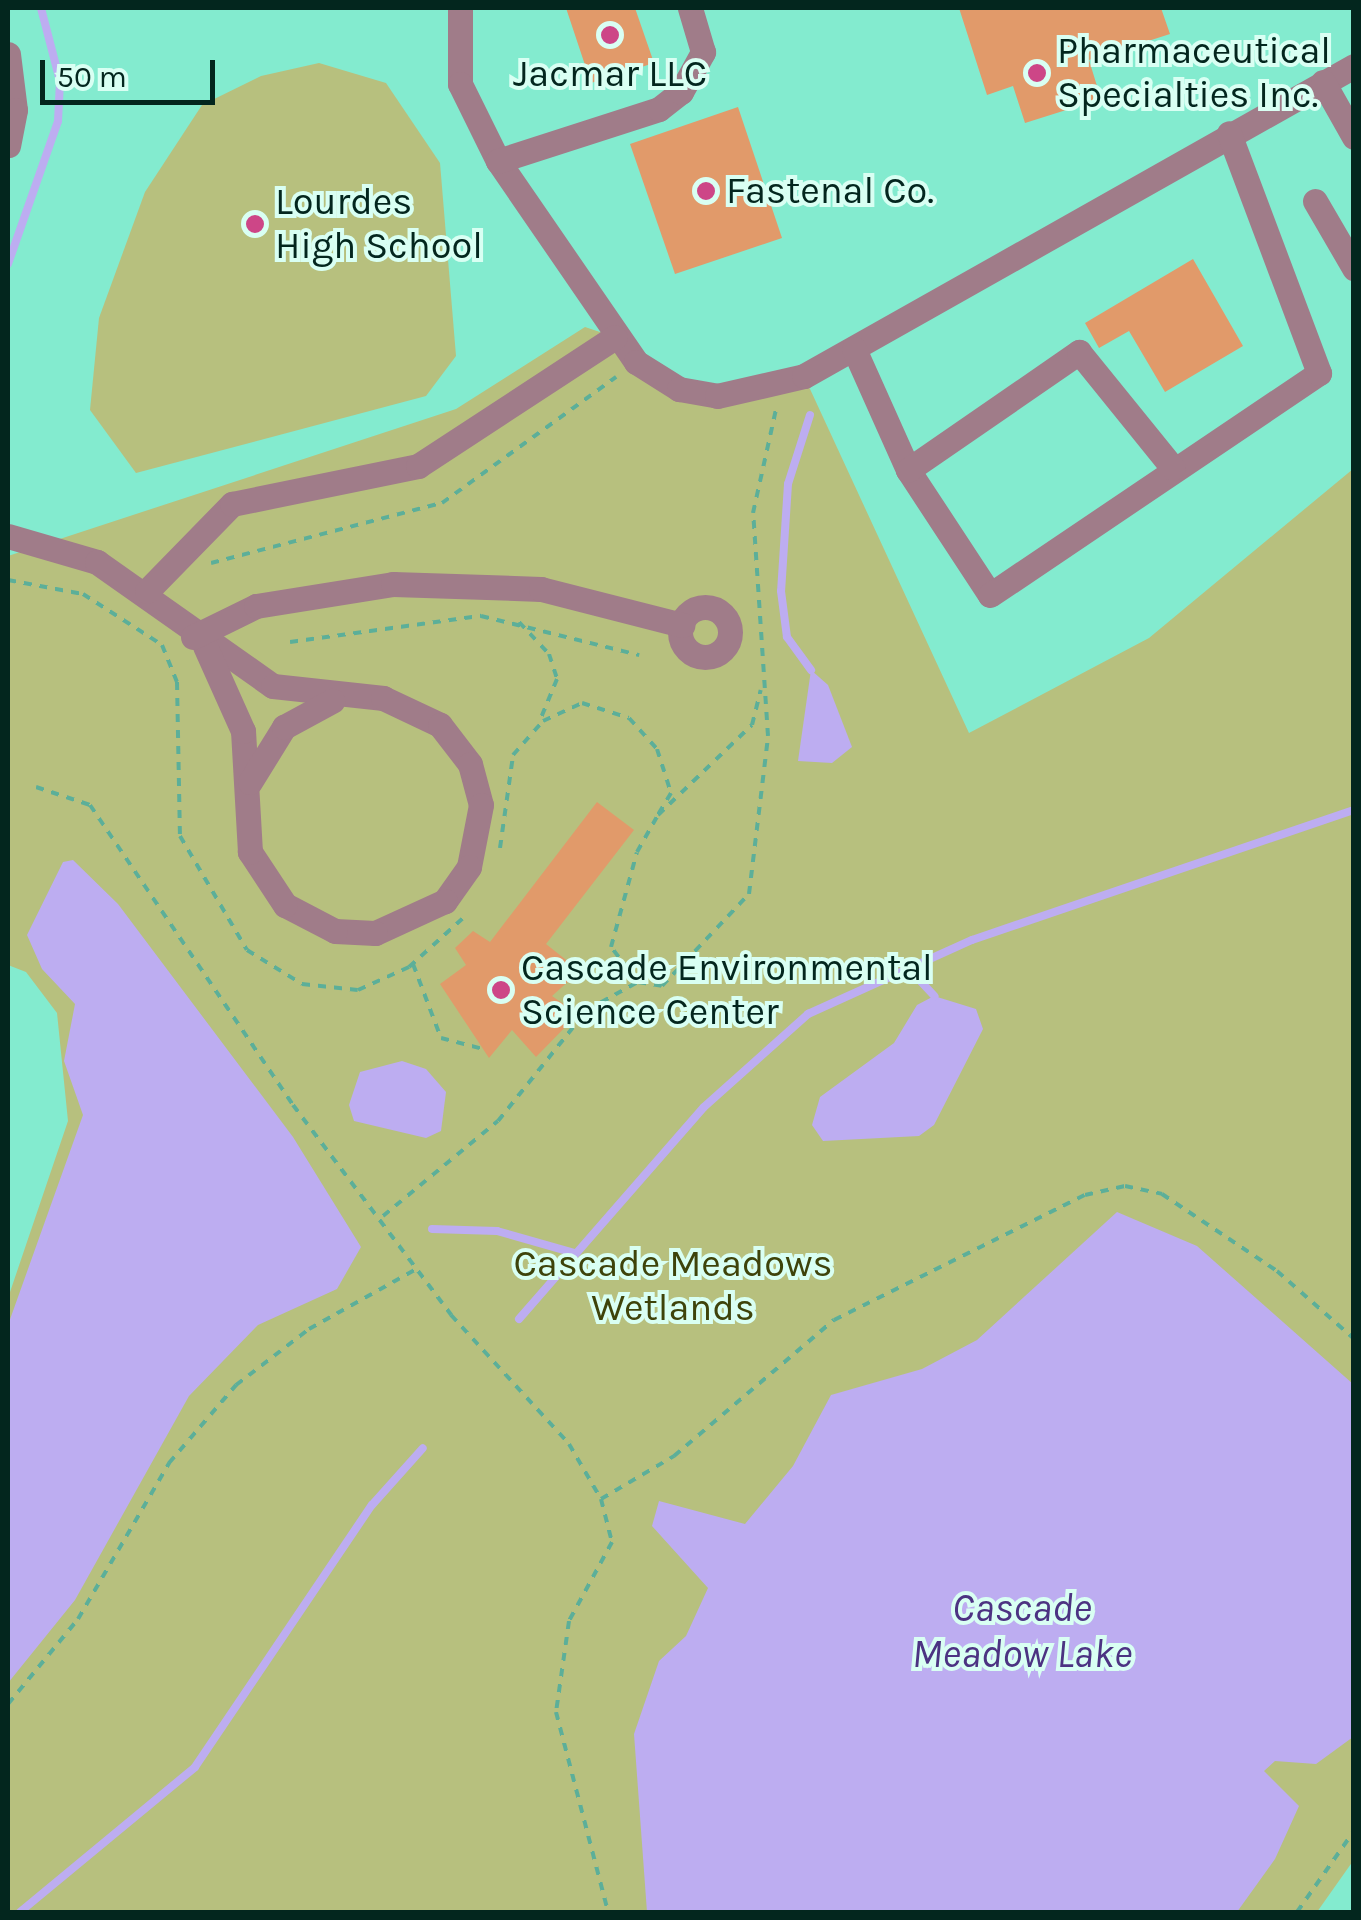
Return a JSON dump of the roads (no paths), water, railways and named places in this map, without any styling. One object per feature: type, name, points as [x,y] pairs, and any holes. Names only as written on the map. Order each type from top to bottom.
[{"type":"street","points":[[460,8],[460,84],[498,161],[615,337],[636,362],[693,394],[773,389],[854,349],[1229,133],[1354,66]]},
{"type":"street","points":[[498,161],[659,109],[680,92],[703,52],[690,8]]},
{"type":"street","points":[[8,54],[16,110],[8,145]]},
{"type":"street","points":[[1323,82],[1354,137]]},
{"type":"street","points":[[854,349],[908,470],[990,594],[1173,468],[1320,374],[1229,133]]},
{"type":"street","points":[[1315,201],[1354,268]]},
{"type":"street","points":[[154,600],[232,504],[418,466],[615,337]]},
{"type":"street","points":[[908,470],[1079,352],[1173,468]]},
{"type":"street","points":[[8,536],[97,562],[154,600],[199,642],[273,686],[341,698],[383,698],[422,712],[470,764],[481,805],[477,845],[445,901],[374,933],[298,915],[250,852],[243,731],[199,642]]},
{"type":"street","points":[[199,642],[256,606],[393,584],[541,589],[682,625]]},
{"type":"street","points":[[248,788],[284,727],[341,698]]},
{"type":"water","points":[[811,670],[828,685],[852,747],[832,763],[798,761]]},
{"type":"water","points":[[73,860],[118,904],[293,1137],[361,1247],[337,1289],[258,1325],[189,1396],[75,1600],[8,1683],[8,1325],[83,1115],[64,1061],[75,1004],[42,969],[27,935],[63,862]]},
{"type":"water","points":[[934,996],[976,1009],[983,1029],[934,1125],[919,1136],[823,1141],[812,1125],[820,1097],[894,1043],[917,1005]]},
{"type":"water","points":[[402,1061],[426,1069],[446,1092],[441,1131],[426,1138],[354,1121],[349,1105],[360,1072]]},
{"type":"water","name":"Cascade Meadow Lake","points":[[1117,1212],[1197,1246],[1353,1384],[1353,1737],[1316,1764],[1275,1761],[1264,1771],[1299,1806],[1275,1859],[1237,1912],[647,1912],[634,1734],[659,1661],[686,1636],[708,1588],[652,1526],[659,1501],[745,1524],[793,1466],[831,1395],[922,1369],[977,1340]]},
{"type":"waterway","points":[[8,264],[58,121],[60,81],[41,8]]},
{"type":"waterway","points":[[810,415],[788,484],[781,591],[787,637],[811,670]]},
{"type":"waterway","points":[[519,1319],[704,1107],[808,1014],[972,940],[1354,810]]},
{"type":"waterway","points":[[912,972],[934,996]]},
{"type":"waterway","points":[[432,1229],[497,1231],[574,1253]]},
{"type":"waterway","points":[[20,1912],[195,1767],[372,1505],[423,1448]]},
{"type":"place","name":"Jacmar LLC","points":[[610,35]]},
{"type":"place","name":"Pharmaceutical Specialties Inc.","points":[[1037,73]]},
{"type":"place","name":"Fastenal Co.","points":[[706,191]]},
{"type":"place","name":"Lourdes High School","points":[[255,224]]},
{"type":"place","name":"Cascade Environmental Science Center","points":[[501,990]]},
{"type":"park label","name":"Cascade Meadows Wetlands","points":[[673,1286]]}]
